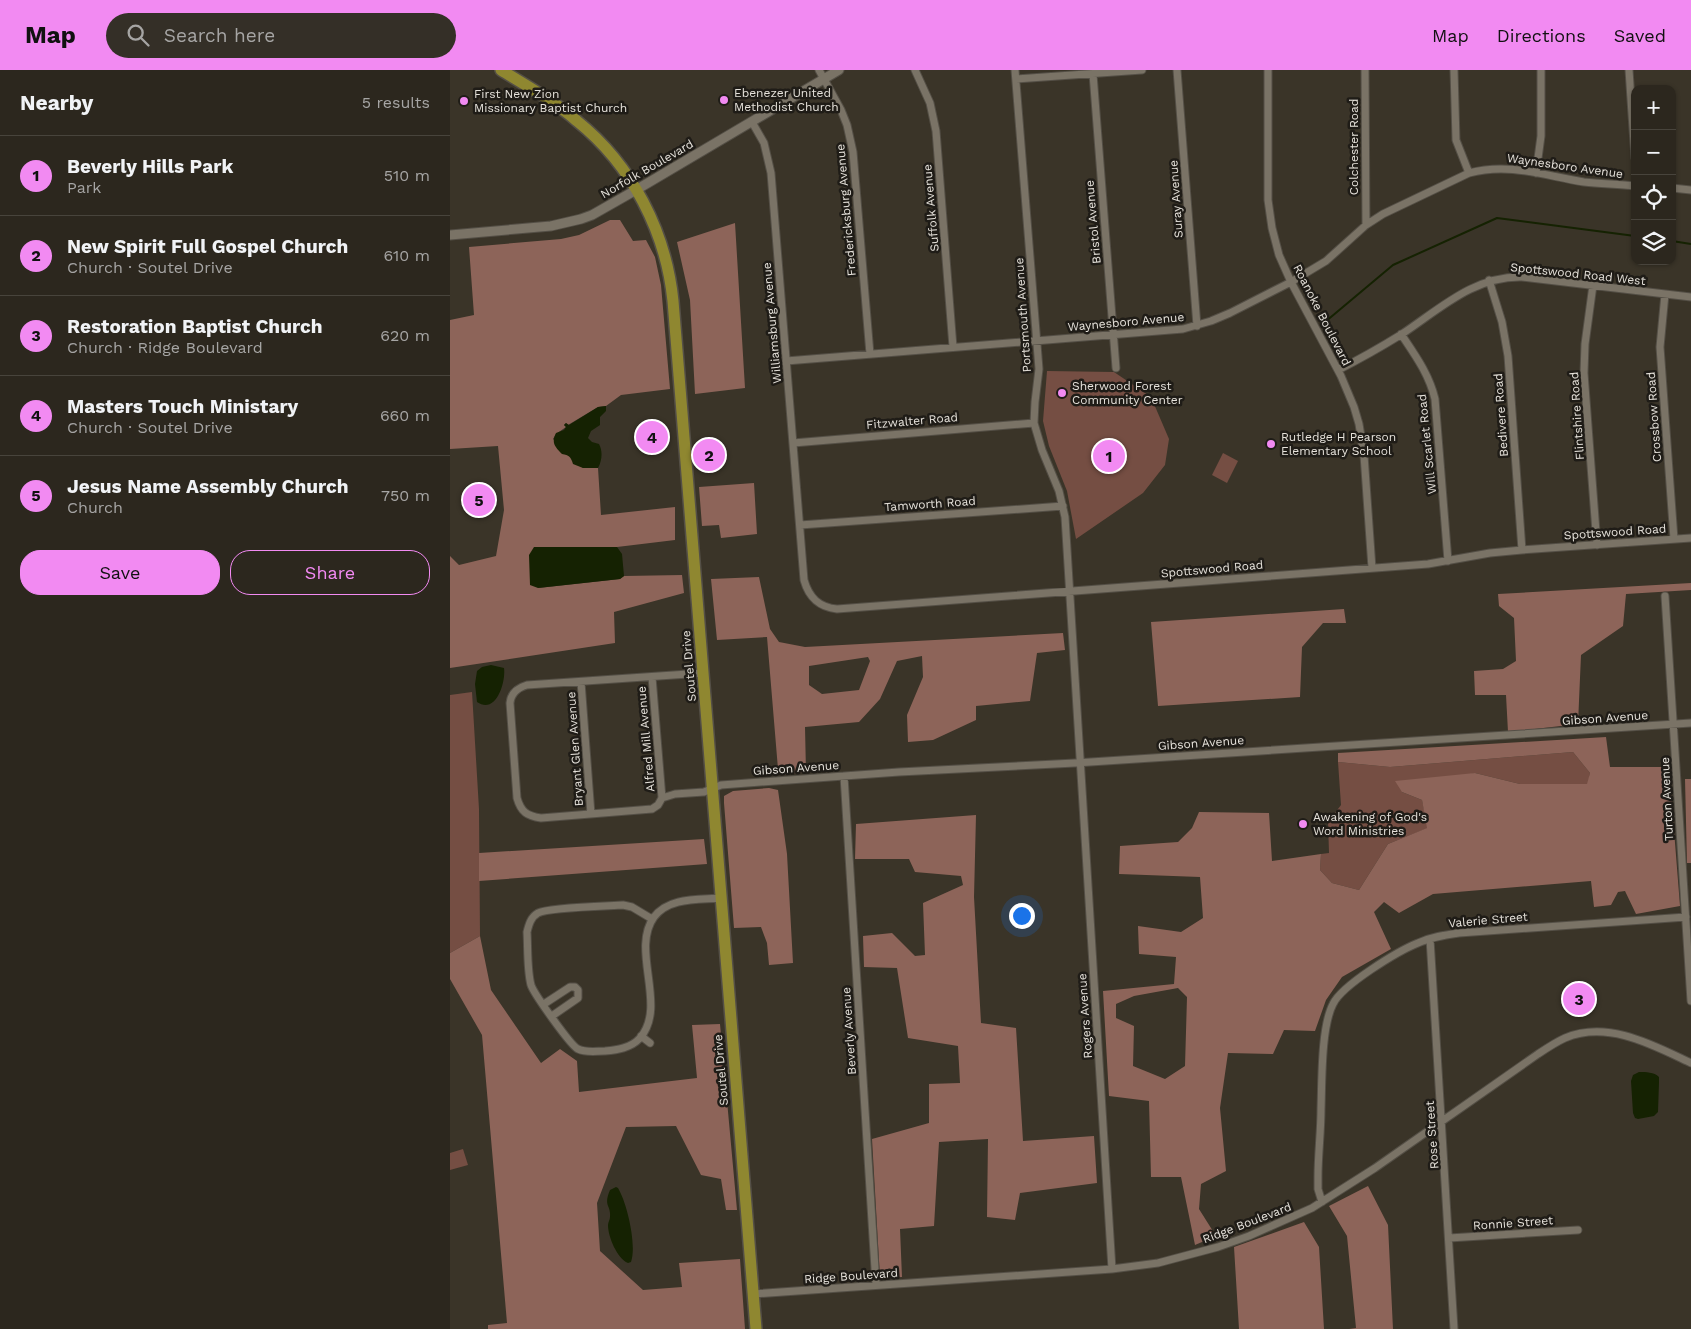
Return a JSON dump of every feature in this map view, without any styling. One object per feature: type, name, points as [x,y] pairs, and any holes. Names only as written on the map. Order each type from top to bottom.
[{"type":"main road","name":"Soutel Drive","points":[[501,70],[561,108],[578,121],[608,150],[623,169],[648,211],[667,263],[671,285],[713,788],[756,1329]]},
{"type":"street","name":"Fredericksburg Avenue","points":[[819,70],[841,110],[853,152],[870,354]]},
{"type":"street","name":"Norfolk Boulevard","points":[[450,235],[551,226],[592,215],[839,70]]},
{"type":"street","name":"Suffolk Avenue","points":[[915,70],[930,103],[936,131],[953,348]]},
{"type":"street","name":"Portsmouth Avenue","points":[[1015,70],[1039,369],[1034,423],[1042,450],[1059,490],[1065,517],[1080,762]]},
{"type":"street","points":[[1016,79],[1142,70]]},
{"type":"street","name":"Suray Avenue","points":[[1177,70],[1197,326]]},
{"type":"street","name":"Roanoke Boulevard","points":[[1268,70],[1269,213],[1277,249],[1291,282],[1338,370],[1354,407],[1362,440],[1372,568]]},
{"type":"street","name":"Colchester Road","points":[[1365,70],[1366,225]]},
{"type":"street","points":[[1454,70],[1456,140],[1470,173]]},
{"type":"street","points":[[1536,173],[1541,136],[1541,70]]},
{"type":"street","points":[[1629,70],[1633,130]]},
{"type":"street","name":"Bristol Avenue","points":[[1093,74],[1116,368]]},
{"type":"street","name":"Williamsburg Avenue","points":[[752,122],[764,143],[771,168],[800,525]]},
{"type":"street","name":"Waynesboro Avenue","points":[[786,361],[1114,335],[1197,326],[1230,313],[1291,282],[1326,260],[1366,225],[1383,214],[1470,173],[1498,168],[1584,181],[1631,186]]},
{"type":"street","points":[[1676,188],[1691,190]]},
{"type":"street","name":"Spottswood Road West","points":[[1338,370],[1380,348],[1462,294],[1489,280],[1505,277],[1522,277],[1691,297]]},
{"type":"street","name":"Bedivere Road","points":[[1489,280],[1502,322],[1508,356],[1522,550]]},
{"type":"street","name":"Flintshire Road","points":[[1593,285],[1585,344],[1584,373],[1598,545]]},
{"type":"street","name":"Crossbow Road","points":[[1666,294],[1660,347],[1674,539]]},
{"type":"street","name":"Will Scarlet Road","points":[[1401,334],[1427,374],[1435,398],[1448,561]]},
{"type":"street","name":"Fitzwalter Road","points":[[792,442],[1034,423]]},
{"type":"street","name":"Tamworth Road","points":[[800,525],[1063,506]]},
{"type":"street","name":"Spottswood Road","points":[[800,525],[804,580],[807,589],[814,600],[828,608],[837,609],[1372,568],[1448,561],[1490,553],[1691,538]]},
{"type":"street","name":"Turton Avenue","points":[[1665,596],[1691,1001]]},
{"type":"street","points":[[581,682],[703,673]]},
{"type":"street","name":"Alfred Mill Avenue","points":[[652,677],[662,798]]},
{"type":"street","name":"Gibson Avenue","points":[[581,682],[527,685],[515,691],[511,697],[517,798],[525,813],[532,817],[541,818],[652,809],[658,805],[662,798],[675,794],[704,792],[720,785],[1691,724]]},
{"type":"street","name":"Bryant Glen Avenue","points":[[581,682],[591,814]]},
{"type":"street","name":"Rogers Avenue","points":[[1080,762],[1112,1269]]},
{"type":"street","name":"Beverly Avenue","points":[[844,776],[876,1285]]},
{"type":"street","points":[[1682,867],[1691,866]]},
{"type":"street","points":[[652,919],[632,907],[624,905],[544,911],[532,918],[527,932],[532,987],[570,1042],[580,1050],[600,1051],[624,1048],[631,1045],[641,1036],[648,1024],[651,1008],[646,942],[648,928],[652,919],[670,904],[679,901],[721,898]]},
{"type":"street","name":"Valerie Street","points":[[1322,1202],[1318,1189],[1318,1159],[1323,1055],[1330,1012],[1336,998],[1342,991],[1366,974],[1418,943],[1459,932],[1686,917]]},
{"type":"street","name":"Rose Street","points":[[1430,939],[1454,1329]]},
{"type":"street","points":[[544,1004],[570,987],[575,987],[578,990],[578,998],[552,1016]]},
{"type":"street","name":"Ridge Boulevard","points":[[753,1294],[1112,1269],[1173,1260],[1218,1247],[1290,1219],[1322,1202],[1538,1054],[1566,1038],[1578,1034],[1603,1032],[1630,1036],[1691,1063]]},
{"type":"street","points":[[641,1036],[650,1043]]},
{"type":"street","name":"Ronnie Street","points":[[1449,1238],[1578,1230]]},
{"type":"shaded area","points":[[610,220],[620,220],[633,241],[646,240],[655,257],[661,285],[670,389],[621,395],[606,406],[598,407],[568,425],[566,423],[564,425],[566,427],[556,434],[553,439],[583,468],[598,468],[601,515],[675,507],[675,540],[617,547],[538,588],[620,579],[624,576],[682,575],[684,593],[614,612],[615,643],[450,668],[450,556],[459,565],[496,556],[504,510],[498,446],[450,449],[450,320],[474,315],[469,247],[561,239],[579,235]]},
{"type":"shaded area","points":[[735,223],[745,388],[695,394],[690,300],[677,242]]},
{"type":"shaded area","points":[[1047,371],[1114,372],[1151,397],[1169,439],[1165,465],[1143,493],[1076,539],[1067,491],[1049,446],[1043,421]]},
{"type":"shaded area","points":[[606,406],[606,411],[600,417],[600,425],[591,431],[588,438],[592,442],[599,444],[601,450],[602,456],[598,468],[583,468],[573,464],[569,457],[562,454],[556,447],[554,440],[556,433],[564,430],[566,423],[569,425],[598,407]]},
{"type":"shaded area","points":[[1223,453],[1238,461],[1227,483],[1212,475]]},
{"type":"shaded area","points":[[754,483],[757,534],[721,538],[719,525],[702,526],[699,487]]},
{"type":"shaded area","points":[[534,547],[617,547],[622,554],[624,576],[620,579],[538,588],[530,585],[529,555]]},
{"type":"shaded area","points":[[759,577],[770,629],[779,642],[805,647],[1063,633],[1065,650],[1037,653],[1030,701],[976,706],[976,720],[933,740],[908,742],[907,715],[923,677],[922,656],[897,661],[880,699],[859,722],[805,727],[806,772],[784,775],[778,769],[767,637],[717,640],[711,579]],"holes":[[[868,657],[870,661],[859,690],[822,694],[809,685],[809,666]]]},
{"type":"shaded area","points":[[1691,583],[1691,590],[1626,594],[1623,626],[1581,655],[1578,724],[1508,732],[1506,695],[1475,695],[1474,671],[1503,669],[1516,661],[1514,618],[1499,606],[1498,594]]},
{"type":"shaded area","points":[[1344,609],[1346,623],[1323,623],[1302,647],[1300,697],[1158,706],[1151,622]]},
{"type":"shaded area","points":[[491,665],[504,668],[503,681],[494,701],[484,705],[477,702],[475,684],[477,671],[482,667]]},
{"type":"shaded area","points":[[472,692],[479,809],[480,936],[450,953],[450,695]]},
{"type":"shaded area","points":[[1606,737],[1610,767],[1669,767],[1680,906],[1636,914],[1625,891],[1618,892],[1611,905],[1594,907],[1591,881],[1433,894],[1399,913],[1384,902],[1374,912],[1391,949],[1342,977],[1326,1000],[1315,1031],[1284,1030],[1273,1054],[1228,1053],[1220,1108],[1226,1171],[1201,1184],[1199,1209],[1216,1236],[1195,1245],[1181,1177],[1151,1177],[1149,1101],[1109,1096],[1103,991],[1174,984],[1176,957],[1139,954],[1138,926],[1181,932],[1203,918],[1200,877],[1119,874],[1120,846],[1178,842],[1192,828],[1199,812],[1269,813],[1272,861],[1321,854],[1320,870],[1332,883],[1359,890],[1388,844],[1427,828],[1422,800],[1402,792],[1395,781],[1475,773],[1520,784],[1587,784],[1590,773],[1573,752],[1390,767],[1338,762],[1338,753]],"holes":[[[1178,988],[1187,997],[1185,1066],[1165,1079],[1133,1066],[1134,1026],[1116,1018],[1116,1004],[1134,996]]]},
{"type":"shaded area","points":[[1573,752],[1590,773],[1588,784],[1520,784],[1475,773],[1402,792],[1422,800],[1428,828],[1388,844],[1359,890],[1332,883],[1320,870],[1321,854],[1329,853],[1328,822],[1341,805],[1338,762],[1390,767]]},
{"type":"shaded area","points":[[1685,779],[1691,779],[1691,863],[1687,863]]},
{"type":"shaded area","points":[[769,788],[778,790],[787,854],[793,963],[769,965],[767,943],[761,927],[734,928],[724,796],[733,791]]},
{"type":"shaded area","points":[[976,815],[974,897],[981,1023],[1016,1028],[1023,1141],[1094,1136],[1097,1183],[1020,1193],[1015,1220],[987,1217],[988,1139],[939,1142],[934,1226],[900,1229],[902,1277],[880,1278],[872,1139],[929,1123],[929,1084],[960,1083],[958,1046],[908,1038],[897,968],[864,967],[863,936],[892,933],[915,956],[925,955],[923,903],[963,885],[961,876],[915,872],[909,859],[855,859],[856,824]]},
{"type":"shaded area","points":[[704,839],[707,864],[479,881],[479,853]]},
{"type":"shaded area","points":[[480,936],[491,990],[541,1063],[560,1049],[577,1061],[579,1092],[697,1078],[692,1025],[720,1024],[737,1210],[726,1210],[721,1179],[701,1175],[676,1126],[626,1127],[597,1203],[600,1251],[643,1290],[682,1287],[679,1263],[740,1259],[745,1329],[488,1329],[488,1325],[507,1323],[482,1035],[450,979],[450,953]]},
{"type":"shaded area","points":[[1639,1072],[1655,1074],[1659,1077],[1659,1082],[1658,1112],[1654,1116],[1638,1119],[1635,1118],[1633,1113],[1631,1081],[1633,1075]]},
{"type":"shaded area","points":[[463,1149],[468,1165],[450,1170],[450,1153]]},
{"type":"shaded area","points":[[1368,1186],[1388,1225],[1393,1329],[1349,1329],[1356,1328],[1347,1236],[1329,1206]]},
{"type":"shaded area","points":[[616,1187],[625,1204],[632,1235],[633,1255],[631,1262],[628,1263],[620,1257],[611,1241],[608,1230],[610,1213],[607,1200],[610,1190]]},
{"type":"shaded area","points":[[1304,1222],[1319,1247],[1324,1329],[1239,1329],[1234,1247]]},
{"type":"waterway","points":[[1325,322],[1393,265],[1497,218],[1631,235]]},
{"type":"waterway","points":[[1676,242],[1691,244]]},
{"type":"place","name":"Ebenezer United Methodist Church","points":[[724,100]]},
{"type":"place","name":"First New Zion Missionary Baptist Church","points":[[464,101]]},
{"type":"place","name":"Sherwood Forest Community Center","points":[[1062,393]]},
{"type":"place","name":"Masters Touch Ministary","points":[[652,437]]},
{"type":"place","name":"Rutledge H Pearson Elementary School","points":[[1271,444]]},
{"type":"place","name":"New Spirit Full Gospel Church","points":[[709,455]]},
{"type":"place","name":"Beverly Hills Park","points":[[1109,456]]},
{"type":"place","name":"Jesus Name Assembly Church","points":[[479,500]]},
{"type":"place","name":"Awakening of God's Word Ministries","points":[[1303,824]]},
{"type":"place","name":"Restoration Baptist Church","points":[[1579,999]]}]
